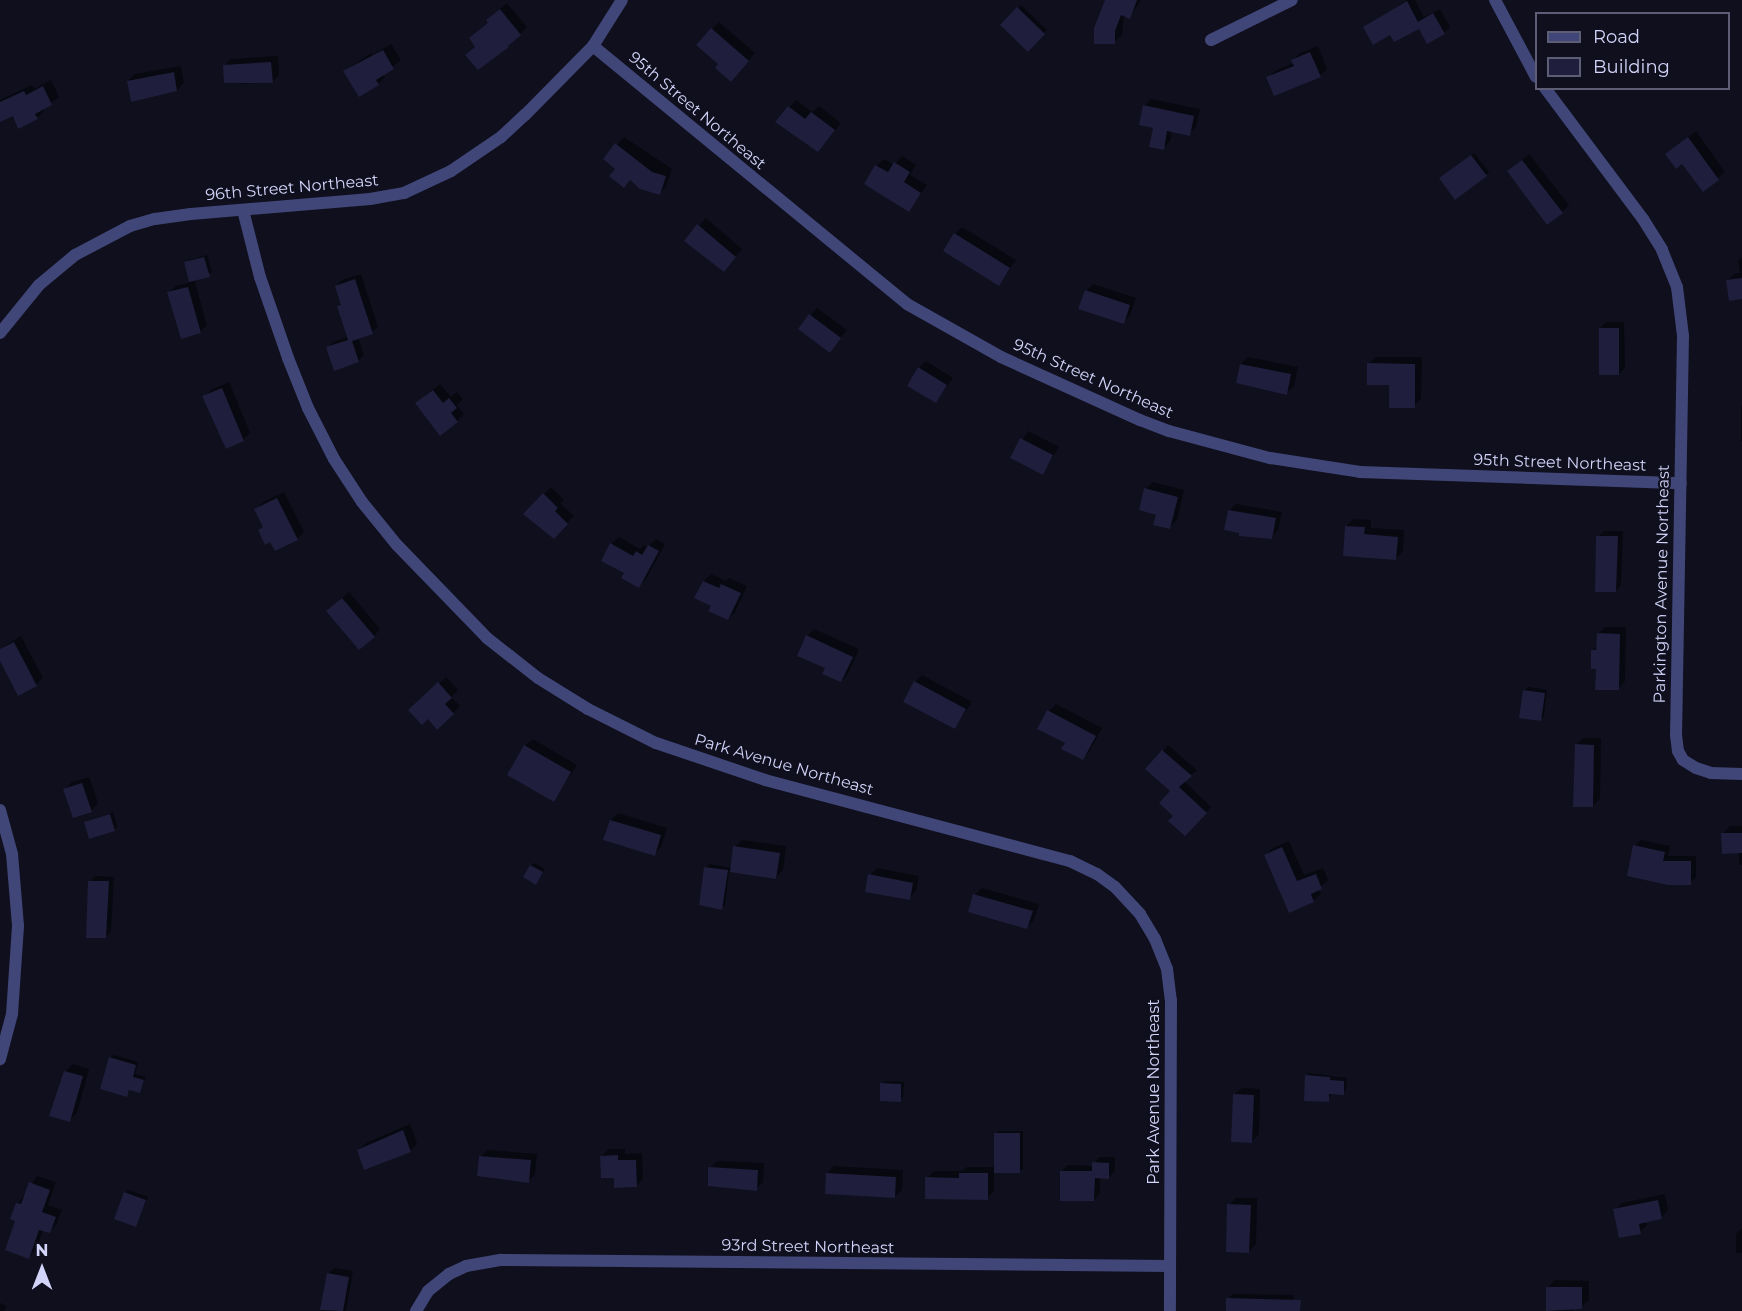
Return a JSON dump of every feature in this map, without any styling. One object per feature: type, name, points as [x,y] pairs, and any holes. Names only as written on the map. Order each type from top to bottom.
[{"type":"street","name":"96th Street Northeast","points":[[0,333],[39,285],[75,255],[130,226],[164,218],[370,199],[404,193],[441,176],[473,158],[501,137],[593,46],[622,0]]},
{"type":"street","points":[[1211,40],[1292,0]]},
{"type":"street","points":[[1495,0],[1535,75]]},
{"type":"street","name":"95th Street Northeast","points":[[593,46],[907,304],[1001,357],[1140,420],[1169,431],[1270,458],[1360,472],[1681,483]]},
{"type":"street","name":"Parkington Avenue Northeast","points":[[1546,90],[1643,219],[1662,250],[1677,287],[1683,326],[1676,735],[1678,751],[1683,760],[1711,773],[1742,774]]},
{"type":"street","name":"Park Avenue Northeast","points":[[243,210],[260,277],[288,358],[308,408],[334,459],[362,502],[431,582],[487,638],[529,671],[588,709],[656,743],[765,780],[1070,861],[1097,874],[1122,892],[1140,914],[1155,939],[1167,969],[1171,1000],[1170,1311]]},
{"type":"street","points":[[0,810],[12,854],[18,926],[12,1014],[0,1059]]},
{"type":"street","name":"93rd Street Northeast","points":[[416,1311],[428,1291],[449,1274],[466,1266],[501,1260],[1169,1266]]},
{"type":"building","points":[[1105,0],[1137,0],[1130,19],[1121,15],[1115,31],[1115,44],[1094,44],[1094,28]]},
{"type":"building","points":[[1407,1],[1418,22],[1433,13],[1445,34],[1427,44],[1419,29],[1394,42],[1390,35],[1373,45],[1363,27]]},
{"type":"building","points":[[1017,7],[1045,34],[1028,52],[1000,25]]},
{"type":"building","points":[[500,9],[521,35],[478,70],[465,55],[475,47],[469,38],[488,23],[486,20]]},
{"type":"building","points":[[711,28],[749,61],[731,82],[715,68],[718,64],[696,45]]},
{"type":"building","points":[[383,50],[394,69],[376,80],[379,85],[359,97],[343,71]]},
{"type":"building","points":[[1310,52],[1321,77],[1274,96],[1266,77],[1294,66],[1291,60]]},
{"type":"building","points":[[271,62],[273,83],[224,83],[223,65]]},
{"type":"building","points":[[174,72],[177,91],[131,102],[127,81]]},
{"type":"building","points":[[43,86],[52,105],[35,114],[38,119],[18,129],[13,116],[0,122],[0,102],[24,91],[26,95]]},
{"type":"building","points":[[1143,105],[1194,116],[1190,136],[1167,131],[1164,150],[1149,147],[1153,128],[1139,125]]},
{"type":"building","points":[[788,106],[805,119],[811,112],[835,130],[818,152],[775,122]]},
{"type":"building","points":[[1688,137],[1719,180],[1703,192],[1682,164],[1676,169],[1665,154]]},
{"type":"building","points":[[615,143],[652,172],[666,176],[660,195],[640,189],[630,180],[624,188],[609,176],[615,169],[603,159]]},
{"type":"building","points":[[1471,155],[1487,176],[1455,200],[1439,178]]},
{"type":"building","points":[[1522,160],[1563,213],[1547,225],[1507,171]]},
{"type":"building","points":[[894,162],[910,172],[904,182],[921,193],[909,212],[864,184],[875,165],[888,172]]},
{"type":"building","points":[[697,224],[736,257],[724,272],[684,241]]},
{"type":"building","points":[[954,233],[1010,268],[999,286],[943,251]]},
{"type":"building","points":[[204,257],[210,277],[189,282],[184,262]]},
{"type":"building","points":[[1742,278],[1742,299],[1729,301],[1726,280]]},
{"type":"building","points":[[355,279],[373,334],[352,341],[359,362],[334,371],[326,347],[348,340],[337,306],[341,305],[335,286]]},
{"type":"building","points":[[188,287],[201,333],[181,339],[167,292]]},
{"type":"building","points":[[1085,290],[1130,305],[1124,324],[1078,309]]},
{"type":"building","points":[[809,314],[841,338],[830,353],[798,329]]},
{"type":"building","points":[[1599,328],[1619,328],[1619,375],[1599,375]]},
{"type":"building","points":[[1367,363],[1415,364],[1415,408],[1389,408],[1389,385],[1367,385]]},
{"type":"building","points":[[1240,364],[1291,374],[1287,395],[1236,383]]},
{"type":"building","points":[[918,367],[947,385],[936,403],[907,386]]},
{"type":"building","points":[[222,388],[244,441],[226,449],[202,396]]},
{"type":"building","points":[[433,390],[443,403],[449,398],[457,408],[451,413],[458,422],[440,436],[415,403]]},
{"type":"building","points":[[1020,438],[1053,455],[1043,475],[1010,458]]},
{"type":"building","points":[[1144,488],[1178,497],[1170,529],[1153,525],[1156,515],[1139,510]]},
{"type":"building","points":[[543,493],[558,508],[555,511],[568,524],[554,539],[523,514]]},
{"type":"building","points":[[277,498],[298,540],[275,551],[270,542],[265,545],[258,530],[263,527],[254,509]]},
{"type":"building","points":[[1228,510],[1276,518],[1272,539],[1239,536],[1239,533],[1224,530]]},
{"type":"building","points":[[1345,526],[1365,527],[1364,534],[1398,537],[1396,560],[1343,556]]},
{"type":"building","points":[[1596,536],[1618,536],[1616,592],[1595,592]]},
{"type":"building","points":[[610,543],[633,556],[636,551],[642,555],[648,545],[659,551],[639,588],[621,578],[624,573],[601,561]]},
{"type":"building","points":[[703,581],[719,588],[721,584],[741,593],[728,620],[708,611],[711,606],[694,598]]},
{"type":"building","points":[[342,598],[375,637],[359,650],[326,611]]},
{"type":"building","points":[[1597,633],[1620,634],[1619,690],[1595,690],[1596,669],[1591,669],[1591,650],[1596,650]]},
{"type":"building","points":[[806,635],[853,657],[841,682],[822,674],[825,668],[797,656]]},
{"type":"building","points":[[14,642],[37,686],[18,696],[0,661],[0,649]]},
{"type":"building","points":[[914,681],[966,709],[955,729],[903,702]]},
{"type":"building","points":[[438,682],[452,698],[445,704],[454,714],[437,730],[428,719],[422,725],[408,710]]},
{"type":"building","points":[[1523,690],[1545,693],[1541,721],[1519,718]]},
{"type":"building","points":[[1047,710],[1096,736],[1083,760],[1061,749],[1065,743],[1037,729]]},
{"type":"building","points":[[1575,744],[1594,745],[1593,807],[1573,807]]},
{"type":"building","points":[[524,745],[571,772],[554,802],[507,775]]},
{"type":"building","points":[[1162,750],[1192,776],[1179,787],[1207,813],[1185,836],[1168,821],[1173,816],[1159,803],[1170,791],[1145,769]]},
{"type":"building","points":[[82,783],[92,812],[73,818],[63,789]]},
{"type":"building","points":[[110,814],[115,831],[89,839],[84,822]]},
{"type":"building","points":[[610,820],[661,835],[655,856],[603,840]]},
{"type":"building","points":[[1721,833],[1742,833],[1742,853],[1722,854]]},
{"type":"building","points":[[1633,845],[1665,852],[1663,861],[1691,861],[1691,885],[1668,885],[1627,876]]},
{"type":"building","points":[[733,846],[780,853],[776,879],[730,872]]},
{"type":"building","points":[[1282,847],[1297,881],[1316,874],[1322,889],[1311,894],[1314,902],[1289,913],[1264,855]]},
{"type":"building","points":[[530,865],[543,872],[536,885],[523,877]]},
{"type":"building","points":[[704,867],[728,870],[722,910],[699,905]]},
{"type":"building","points":[[868,874],[913,883],[910,900],[865,892]]},
{"type":"building","points":[[88,881],[109,881],[106,938],[86,938]]},
{"type":"building","points":[[973,894],[1033,911],[1027,929],[968,912]]},
{"type":"building","points":[[109,1057],[136,1065],[133,1077],[144,1080],[140,1093],[129,1090],[127,1097],[100,1089]]},
{"type":"building","points":[[64,1071],[83,1076],[70,1122],[49,1116]]},
{"type":"building","points":[[1305,1075],[1330,1077],[1330,1080],[1344,1081],[1344,1095],[1329,1094],[1329,1102],[1304,1101]]},
{"type":"building","points":[[880,1083],[901,1084],[901,1102],[880,1101]]},
{"type":"building","points":[[1233,1094],[1254,1095],[1252,1143],[1231,1142]]},
{"type":"building","points":[[403,1130],[411,1152],[364,1170],[357,1150]]},
{"type":"building","points":[[994,1133],[1020,1133],[1020,1173],[994,1173]]},
{"type":"building","points":[[618,1155],[618,1160],[636,1160],[637,1187],[614,1188],[614,1178],[601,1178],[600,1156]]},
{"type":"building","points":[[479,1156],[531,1160],[529,1183],[477,1176]]},
{"type":"building","points":[[1092,1162],[1109,1163],[1109,1179],[1095,1178],[1094,1201],[1060,1201],[1060,1171],[1092,1171]]},
{"type":"building","points":[[708,1167],[758,1170],[757,1191],[708,1186]]},
{"type":"building","points":[[826,1173],[896,1177],[895,1198],[825,1194]]},
{"type":"building","points":[[959,1173],[988,1173],[988,1200],[925,1199],[925,1177],[959,1178]]},
{"type":"building","points":[[29,1182],[50,1190],[42,1212],[56,1217],[50,1233],[39,1230],[29,1259],[5,1250],[15,1221],[10,1219],[16,1203],[21,1204]]},
{"type":"building","points":[[124,1192],[146,1200],[136,1227],[114,1219]]},
{"type":"building","points":[[1658,1200],[1662,1219],[1639,1224],[1641,1234],[1619,1238],[1613,1209]]},
{"type":"building","points":[[1227,1204],[1251,1205],[1249,1253],[1226,1252]]},
{"type":"building","points":[[327,1273],[349,1277],[343,1311],[320,1310]]},
{"type":"building","points":[[1546,1287],[1582,1287],[1582,1309],[1546,1311]]},
{"type":"building","points":[[1226,1298],[1301,1300],[1300,1311],[1226,1311]]}]
